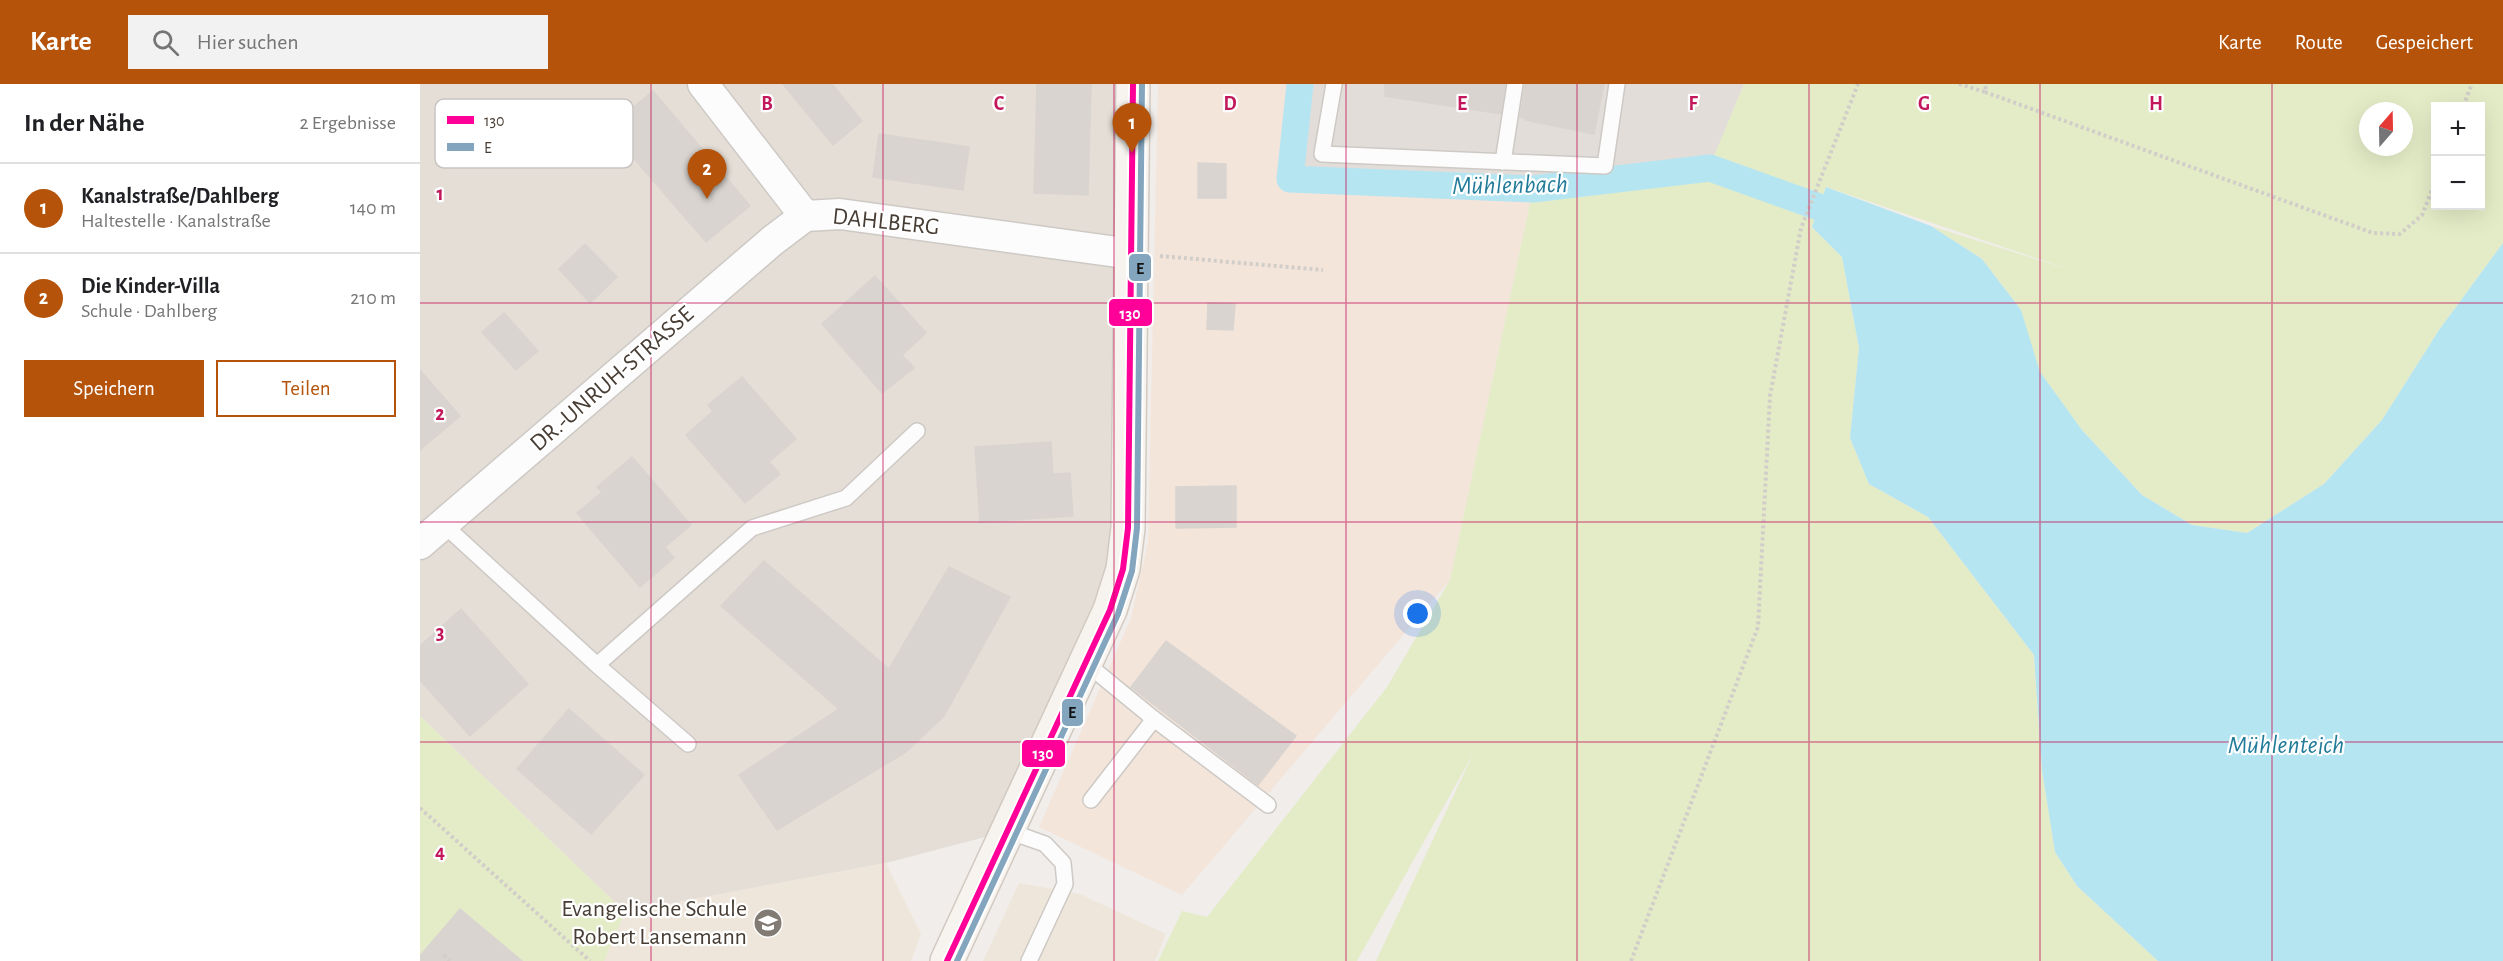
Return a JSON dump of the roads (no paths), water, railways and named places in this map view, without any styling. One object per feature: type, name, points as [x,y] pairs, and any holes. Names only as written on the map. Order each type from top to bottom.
[{"type":"street","name":"DAHLBERG","points":[[703,84],[805,216],[840,214],[1132,254]]},
{"type":"street","points":[[947,961],[1087,664],[1110,610],[1123,569],[1128,516],[1133,84]]},
{"type":"street","name":"DR.-UNRUH-STRASSE","points":[[420,544],[772,241],[805,216]]},
{"type":"lane","points":[[1334,84],[1322,154],[1605,166],[1617,84]]},
{"type":"lane","points":[[1503,162],[1515,84]]},
{"type":"lane","points":[[597,665],[752,528],[846,498],[917,431]]},
{"type":"lane","points":[[443,524],[597,665],[688,744]]},
{"type":"lane","points":[[1087,664],[1154,719],[1268,805]]},
{"type":"lane","points":[[1091,800],[1154,719]]},
{"type":"lane","points":[[1008,831],[1044,844],[1063,863],[1065,884],[1029,961]]},
{"type":"water","name":"Mühlenteich","points":[[1826,187],[1931,226],[1982,259],[2021,310],[2040,372],[2082,430],[2142,495],[2192,525],[2247,533],[2324,484],[2382,420],[2439,330],[2503,243],[2503,961],[2158,961],[2077,886],[2055,852],[2042,770],[2034,655],[1928,517],[1869,484],[1850,438],[1859,348],[1842,257],[1812,227]]},
{"type":"waterway","name":"Mühlenbach","points":[[1300,84],[1290,179],[1533,189],[1710,168],[1819,207]]},
{"type":"place","name":"Kanalstraße/Dahlberg","points":[[1132,153]]},
{"type":"place","name":"Die Kinder-Villa","points":[[707,199]]},
{"type":"place","name":"Evangelische Schule Robert Lansemann","points":[[768,923]]}]
